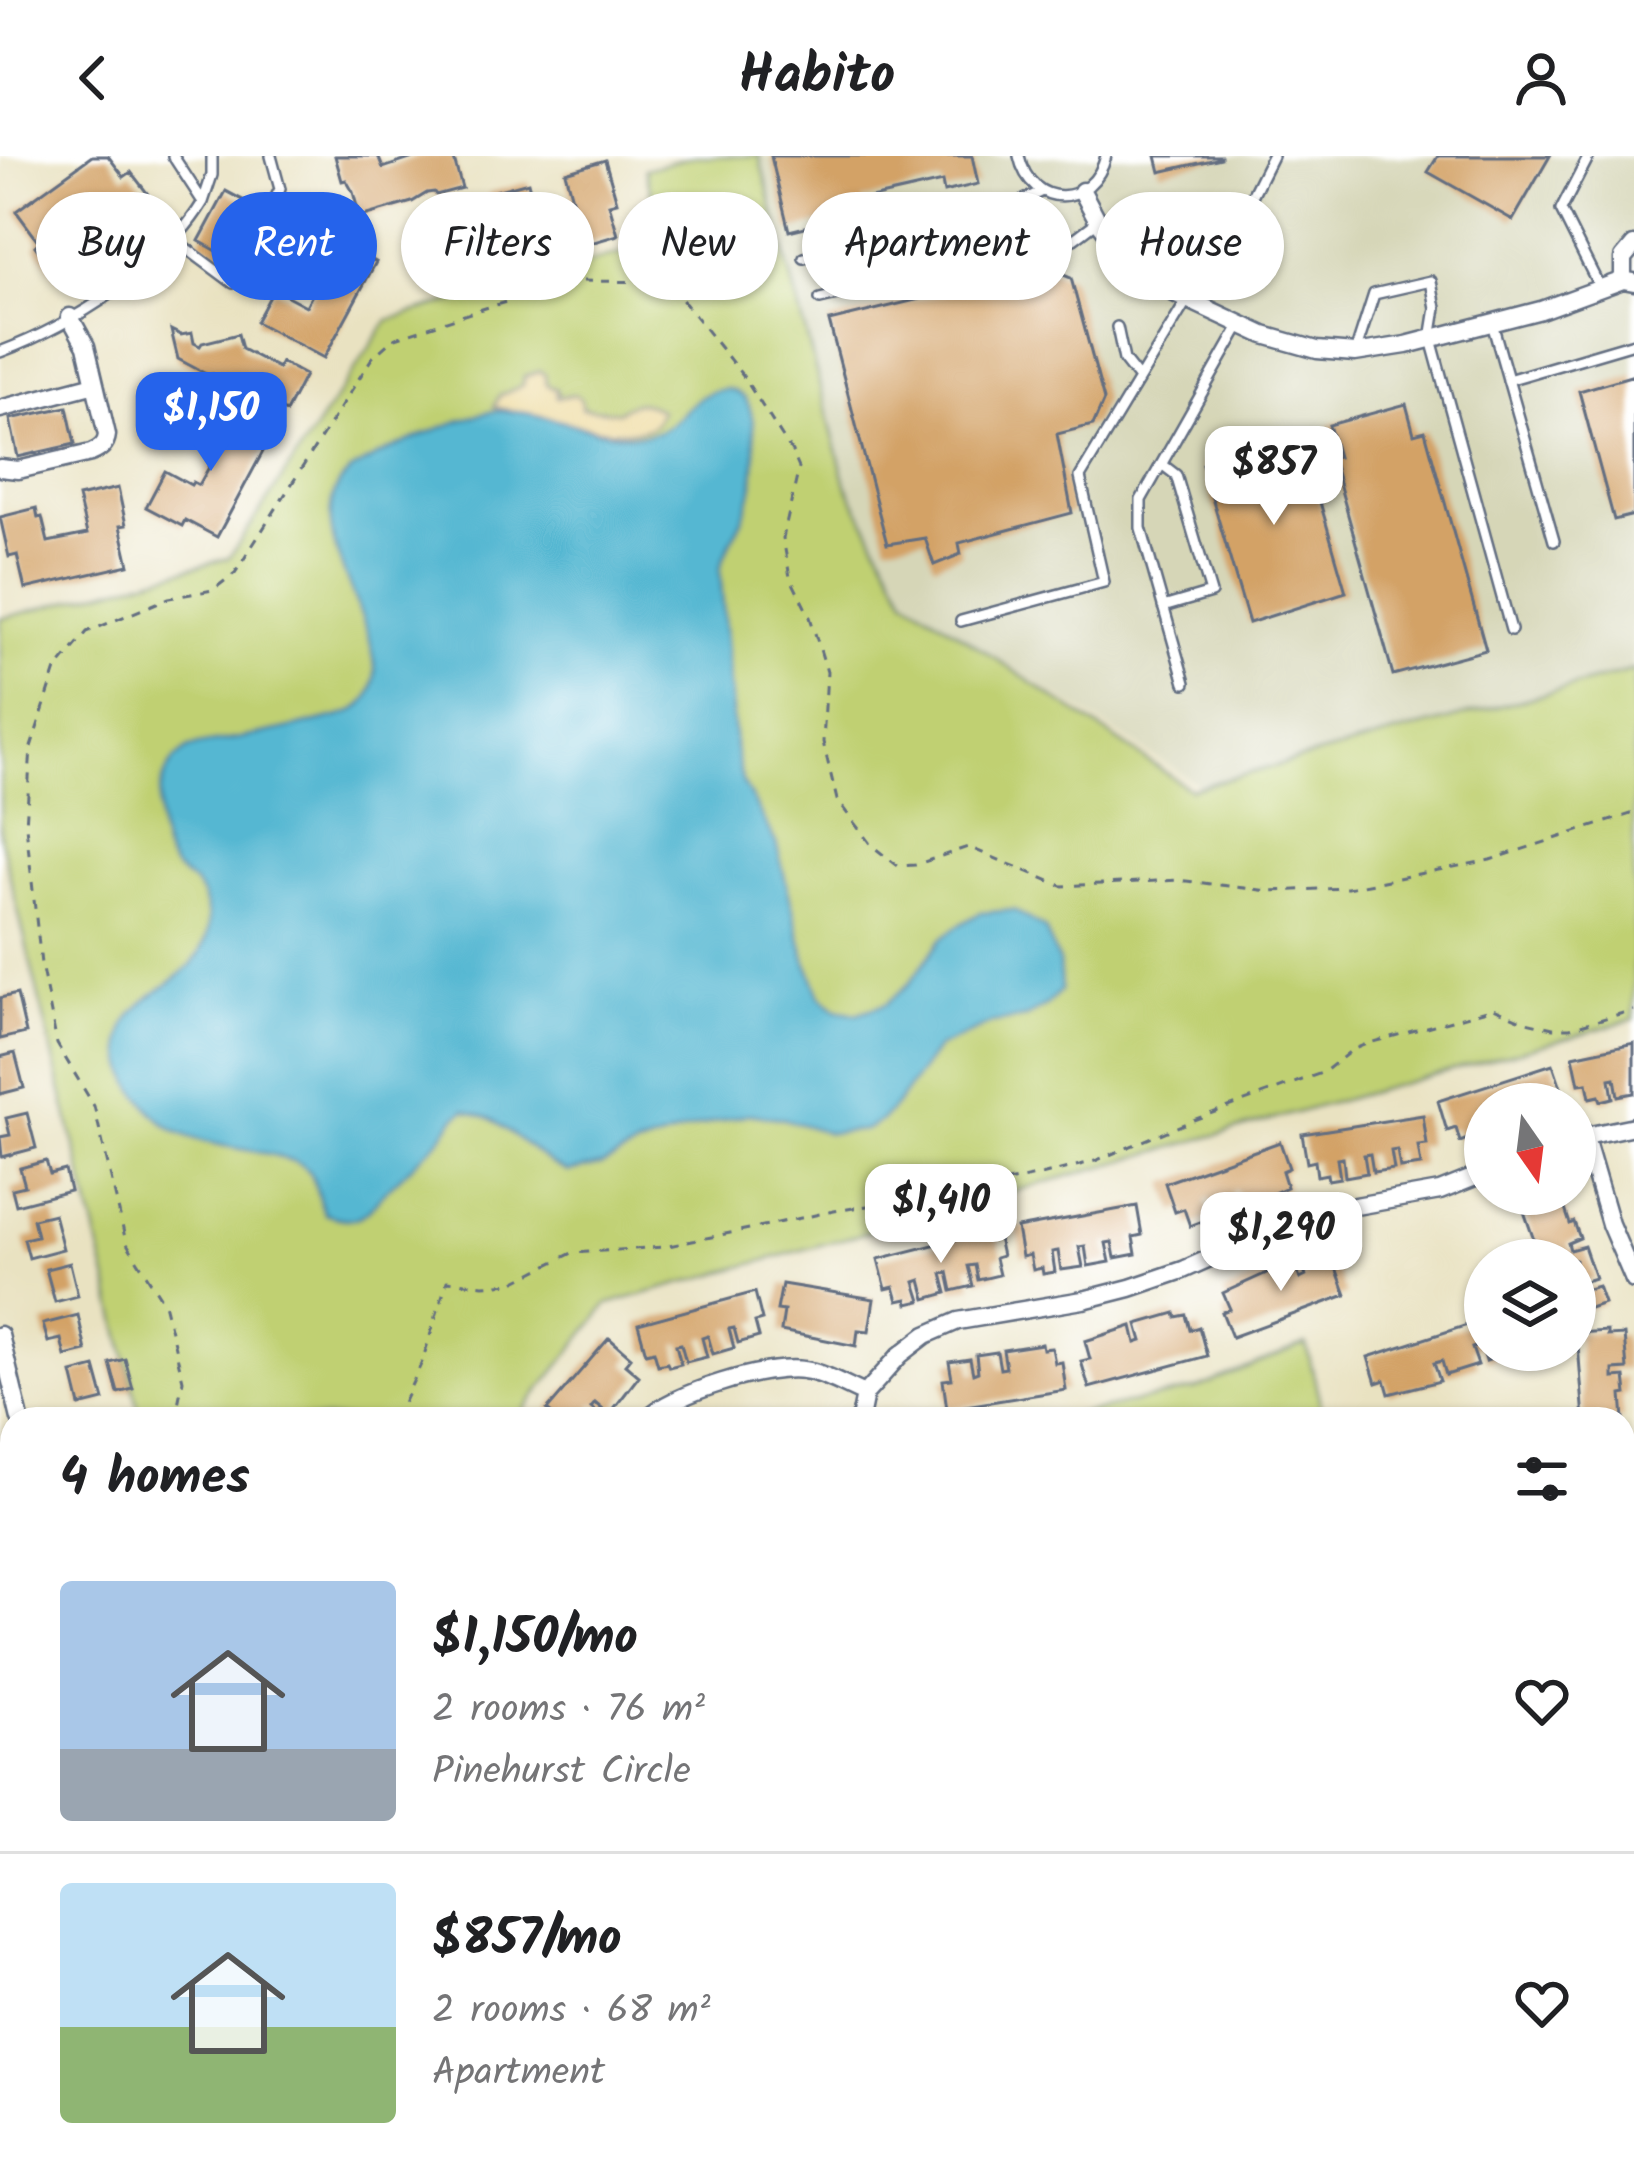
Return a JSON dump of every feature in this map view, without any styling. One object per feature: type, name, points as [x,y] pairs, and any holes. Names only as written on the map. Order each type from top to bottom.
[{"type":"street","points":[[1082,191],[1096,217]]},
{"type":"street","points":[[1187,300],[1290,344],[1355,353],[1381,351],[1628,281],[1623,258],[1634,245]]},
{"type":"street","points":[[0,468],[18,470],[100,449],[106,442],[86,346],[70,317]]},
{"type":"street","points":[[0,409],[95,384]]},
{"type":"street","points":[[1596,1134],[1634,1126]]},
{"type":"street","points":[[862,1407],[865,1394],[908,1348],[958,1321],[1130,1288],[1295,1220],[1440,1191],[1464,1181]]},
{"type":"street","points":[[1596,1183],[1634,1280]]},
{"type":"street","points":[[0,1335],[17,1407]]},
{"type":"street","points":[[664,1407],[680,1396],[781,1369],[817,1373],[865,1394]]},
{"type":"lane","points":[[173,156],[203,202]]},
{"type":"lane","points":[[187,226],[203,202],[212,176],[212,156]]},
{"type":"lane","points":[[187,248],[233,283],[280,189],[271,156]]},
{"type":"lane","points":[[1019,156],[1031,183],[1042,191],[1069,196],[1094,183],[1106,156]]},
{"type":"lane","points":[[1254,192],[1272,156]]},
{"type":"lane","points":[[1589,156],[1561,211],[1600,290]]},
{"type":"lane","points":[[1355,353],[1374,294],[1431,280],[1436,308],[1431,339],[1511,630]]},
{"type":"lane","points":[[0,352],[99,300]]},
{"type":"lane","points":[[961,621],[1104,582],[1080,477],[1187,300]]},
{"type":"lane","points":[[1492,323],[1554,541]]},
{"type":"lane","points":[[1185,683],[1141,528],[1142,500],[1241,324]]},
{"type":"lane","points":[[1117,326],[1124,360],[1139,379]]},
{"type":"lane","points":[[1508,380],[1634,343]]},
{"type":"lane","points":[[1163,465],[1177,475],[1211,592],[1163,607]]},
{"type":"path","points":[[177,1407],[183,1379],[164,1304],[127,1242],[94,1106],[57,1044],[41,964],[26,826],[31,747],[56,670],[87,632],[169,598],[213,590],[235,573],[371,358],[393,339],[577,281],[668,282],[743,376],[799,469],[783,538],[790,577],[810,617],[827,672],[823,742],[837,800],[872,845],[898,866],[968,848],[1062,886],[1178,880],[1269,891],[1347,887],[1490,860],[1634,813]]},
{"type":"path","points":[[401,1407],[422,1362],[446,1281],[512,1283],[572,1253],[664,1247],[834,1211],[994,1186],[1077,1166],[1324,1072],[1366,1044],[1493,1008],[1553,1028],[1570,1028],[1634,1010]]},
{"type":"shaded area","points":[[759,156],[1634,156],[1634,670],[1201,786],[906,599],[846,485],[778,228],[778,192],[769,192]]},
{"type":"green space","points":[[694,156],[759,156],[769,192],[651,192],[645,169]]},
{"type":"green space","points":[[778,228],[846,485],[906,598],[1190,789],[1634,670],[1634,1019],[608,1304],[526,1407],[138,1407],[0,836],[0,619],[229,558],[388,320],[458,300],[594,300],[594,261],[618,254],[618,300],[778,300]]},
{"type":"green space","points":[[1306,1344],[1321,1407],[1111,1407],[1196,1389]]},
{"type":"sand","points":[[540,371],[546,384],[557,390],[557,397],[576,395],[582,408],[618,412],[639,403],[661,410],[652,426],[621,431],[575,426],[494,407],[499,396]]},
{"type":"water","points":[[727,389],[749,405],[755,447],[751,494],[720,570],[735,748],[742,781],[776,843],[820,996],[836,1010],[856,1014],[886,1004],[910,983],[942,938],[956,927],[980,913],[1014,910],[1045,929],[1059,963],[1061,990],[1025,1018],[993,1023],[937,1048],[899,1101],[865,1130],[829,1133],[781,1118],[748,1114],[568,1172],[492,1119],[465,1110],[368,1211],[349,1219],[325,1214],[312,1176],[299,1164],[189,1137],[160,1119],[131,1083],[122,1051],[125,1028],[136,1010],[188,968],[201,951],[208,928],[199,890],[175,869],[163,844],[159,813],[163,782],[176,758],[189,748],[335,718],[364,703],[375,680],[373,652],[331,525],[333,496],[349,473],[422,436],[486,413],[517,412],[642,435],[664,429],[700,398]]},
{"type":"building","points":[[92,156],[108,156],[124,177],[131,172],[146,192],[42,192]]},
{"type":"building","points":[[335,156],[378,156],[383,168],[419,156],[453,156],[462,188],[401,192],[401,205],[377,212],[377,192],[353,192],[342,181]]},
{"type":"building","points":[[771,156],[972,156],[978,184],[944,192],[942,182],[898,192],[802,192],[802,228],[789,231]]},
{"type":"building","points":[[1156,156],[1221,156],[1221,158],[1160,172]]},
{"type":"building","points":[[1438,156],[1550,156],[1513,220],[1428,172]]},
{"type":"building","points":[[605,160],[617,202],[609,204],[618,235],[594,242],[594,192],[570,192],[565,172]]},
{"type":"building","points":[[528,182],[531,192],[492,192]]},
{"type":"building","points":[[36,197],[36,238],[16,211]]},
{"type":"building","points":[[211,219],[211,248],[199,241]]},
{"type":"building","points":[[1072,282],[1104,400],[1093,425],[1057,434],[1072,513],[959,543],[961,554],[934,565],[925,538],[887,544],[829,321],[915,300],[1072,300]]},
{"type":"building","points":[[268,300],[295,300],[306,306],[309,300],[355,300],[324,358],[256,322]]},
{"type":"building","points":[[171,330],[192,333],[200,346],[238,334],[242,349],[278,368],[281,362],[305,375],[286,412],[178,359]]},
{"type":"building","points":[[1634,375],[1634,515],[1614,520],[1579,391]]},
{"type":"building","points":[[206,400],[244,421],[240,429],[267,444],[217,537],[146,507],[165,471],[199,485],[218,451],[187,435]]},
{"type":"building","points":[[1406,404],[1414,434],[1425,431],[1486,650],[1393,675],[1332,458],[1338,457],[1329,425]]},
{"type":"building","points":[[67,407],[75,444],[18,457],[10,419]]},
{"type":"building","points":[[1300,433],[1346,592],[1249,623],[1202,464]]},
{"type":"building","points":[[118,488],[129,565],[25,589],[17,555],[9,557],[0,517],[36,508],[48,542],[87,534],[78,497]]},
{"type":"building","points":[[17,994],[26,1033],[0,1039],[0,998]]},
{"type":"building","points":[[1634,1043],[1634,1093],[1618,1096],[1615,1078],[1610,1079],[1613,1098],[1601,1101],[1596,1097],[1596,1083],[1579,1083],[1573,1056]]},
{"type":"building","points":[[15,1053],[24,1088],[0,1094],[0,1057]]},
{"type":"building","points":[[1553,1064],[1560,1083],[1494,1083]]},
{"type":"building","points":[[1464,1093],[1464,1140],[1460,1142],[1456,1128],[1447,1131],[1438,1101]]},
{"type":"building","points":[[27,1113],[36,1148],[2,1157],[0,1137],[10,1135],[6,1118]]},
{"type":"building","points":[[1423,1115],[1427,1145],[1418,1146],[1421,1165],[1400,1168],[1397,1150],[1391,1151],[1394,1169],[1373,1172],[1370,1154],[1364,1155],[1367,1173],[1345,1177],[1343,1158],[1337,1159],[1340,1178],[1328,1180],[1327,1174],[1317,1176],[1315,1161],[1307,1163],[1302,1134]]},
{"type":"building","points":[[1280,1142],[1289,1168],[1282,1171],[1287,1187],[1243,1207],[1236,1190],[1231,1192],[1237,1210],[1217,1217],[1210,1199],[1205,1201],[1211,1218],[1190,1226],[1184,1209],[1175,1212],[1165,1183]]},
{"type":"building","points":[[46,1161],[50,1174],[65,1170],[70,1191],[16,1205],[12,1189],[25,1186],[20,1168]]},
{"type":"building","points":[[1137,1206],[1142,1235],[1133,1237],[1136,1254],[1115,1258],[1112,1242],[1106,1243],[1110,1262],[1088,1266],[1085,1246],[1079,1247],[1083,1267],[1061,1270],[1058,1251],[1052,1252],[1055,1272],[1043,1274],[1042,1268],[1033,1270],[1030,1255],[1022,1257],[1017,1228]]},
{"type":"building","points":[[54,1214],[63,1249],[29,1258],[24,1239],[37,1236],[33,1219]]},
{"type":"building","points":[[1525,1215],[1567,1215],[1580,1238],[1578,1239],[1534,1239]]},
{"type":"building","points":[[996,1229],[1002,1256],[995,1258],[999,1275],[978,1280],[975,1265],[968,1266],[973,1286],[952,1291],[948,1272],[942,1274],[947,1293],[926,1299],[921,1280],[915,1282],[921,1301],[908,1304],[907,1299],[898,1301],[894,1287],[886,1289],[878,1259]]},
{"type":"building","points":[[1310,1253],[1312,1257],[1321,1254],[1326,1268],[1335,1265],[1346,1295],[1232,1337],[1222,1312],[1230,1309],[1223,1293],[1293,1261],[1300,1279],[1306,1276],[1298,1257]]},
{"type":"building","points":[[70,1263],[78,1296],[55,1302],[46,1269]]},
{"type":"building","points":[[782,1284],[874,1299],[869,1331],[858,1330],[856,1346],[781,1331],[784,1311],[777,1310]]},
{"type":"building","points":[[1598,1286],[1604,1303],[1596,1306],[1596,1287]]},
{"type":"building","points":[[755,1292],[762,1320],[755,1322],[759,1337],[738,1343],[734,1328],[729,1329],[734,1348],[713,1354],[708,1336],[702,1338],[707,1357],[686,1362],[681,1344],[676,1345],[681,1364],[669,1367],[658,1365],[654,1351],[646,1353],[638,1324]]},
{"type":"building","points":[[1175,1313],[1176,1317],[1186,1315],[1190,1330],[1199,1327],[1207,1356],[1089,1388],[1081,1361],[1090,1359],[1085,1341],[1132,1326],[1136,1343],[1142,1341],[1137,1324]]},
{"type":"building","points":[[78,1315],[86,1351],[65,1356],[61,1339],[48,1342],[43,1324]]},
{"type":"building","points":[[1464,1326],[1464,1369],[1446,1375],[1442,1361],[1434,1363],[1440,1381],[1389,1394],[1385,1380],[1376,1383],[1368,1357]]},
{"type":"building","points":[[1596,1332],[1624,1335],[1627,1369],[1613,1370],[1613,1378],[1625,1377],[1623,1407],[1583,1407],[1580,1371],[1596,1371]]},
{"type":"building","points":[[609,1338],[631,1357],[625,1364],[639,1376],[615,1407],[595,1403],[592,1407],[550,1407]]},
{"type":"building","points":[[1042,1344],[1043,1349],[1052,1348],[1055,1363],[1062,1362],[1066,1390],[947,1407],[943,1380],[952,1379],[949,1362],[970,1359],[973,1374],[978,1372],[976,1355],[997,1352],[1000,1369],[1006,1368],[1003,1350]]},
{"type":"building","points":[[125,1359],[133,1389],[118,1393],[110,1363]]},
{"type":"building","points":[[95,1367],[104,1400],[80,1406],[72,1373]]}]
